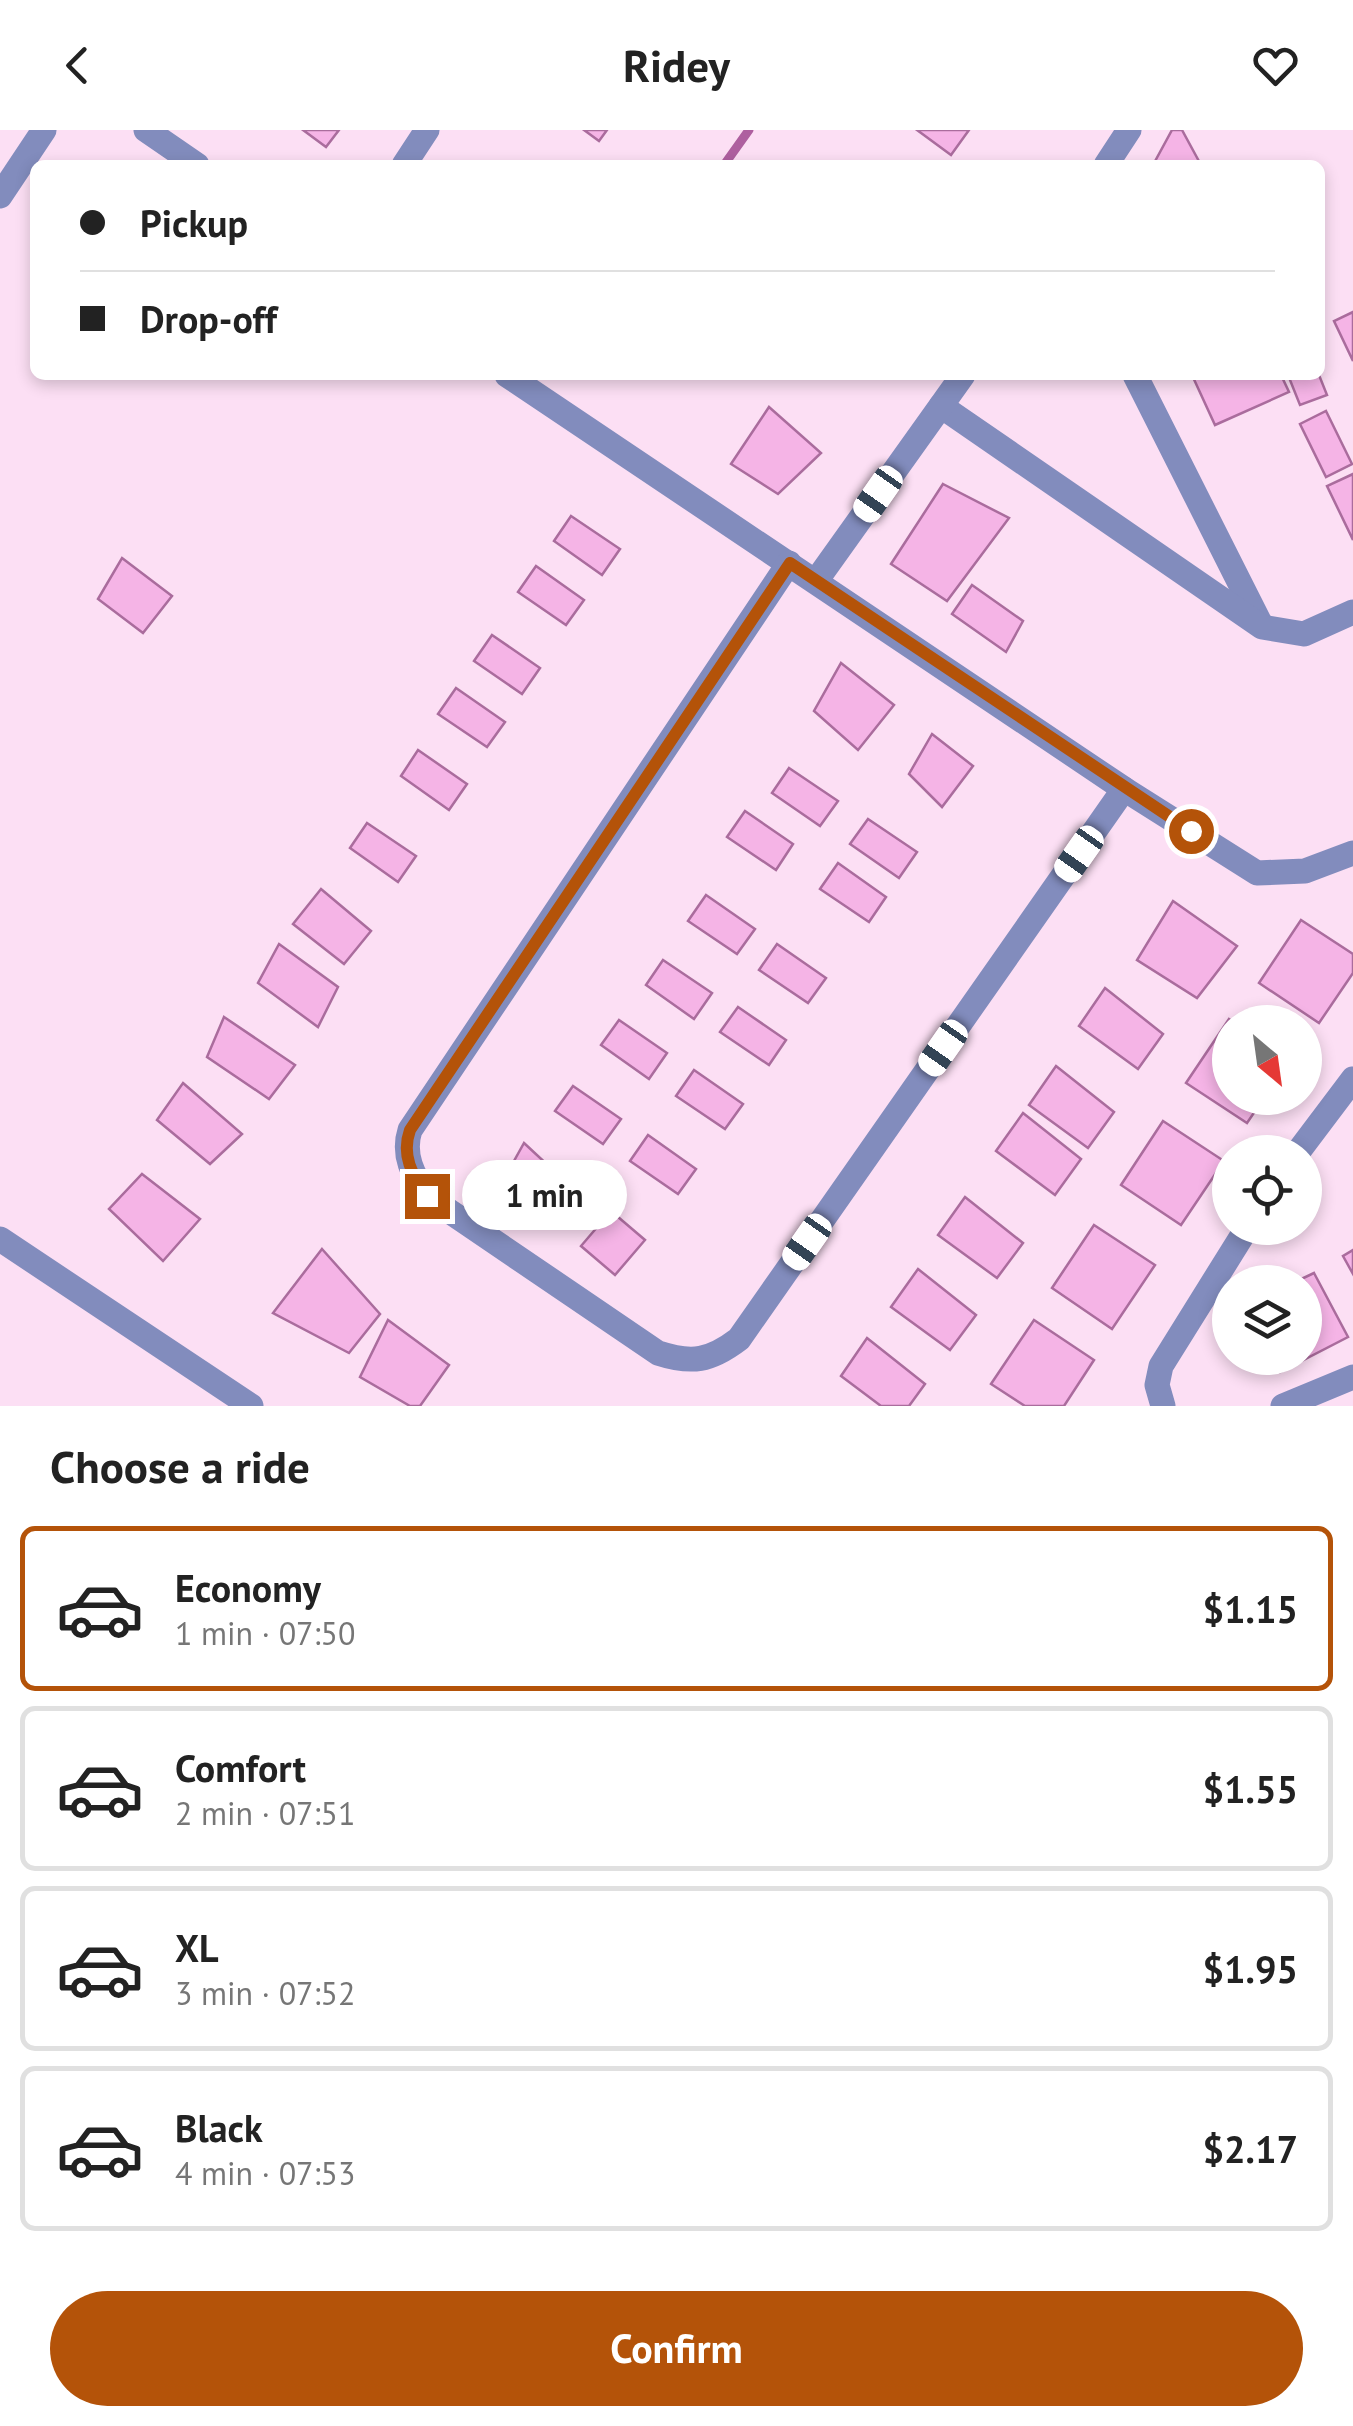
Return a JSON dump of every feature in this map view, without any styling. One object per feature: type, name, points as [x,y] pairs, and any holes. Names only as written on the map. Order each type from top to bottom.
[{"type":"street","points":[[0,196],[44,130]]},
{"type":"street","points":[[146,130],[190,160]]},
{"type":"street","points":[[407,160],[428,130]]},
{"type":"street","points":[[1109,160],[1129,130]]},
{"type":"street","points":[[515,380],[1124,789],[1257,873],[1282,876],[1305,871],[1353,852]]},
{"type":"street","points":[[816,581],[959,380]]},
{"type":"street","points":[[1138,380],[1262,627]]},
{"type":"street","points":[[941,406],[1262,627],[1304,634],[1353,612]]},
{"type":"street","points":[[790,563],[410,1130],[405,1145],[410,1166],[427,1196],[658,1352],[684,1361],[702,1361],[739,1339],[1124,789]]},
{"type":"street","points":[[1311,1135],[1353,1079]]},
{"type":"street","points":[[0,1240],[251,1406]]},
{"type":"street","points":[[1162,1406],[1157,1385],[1161,1366],[1236,1245]]},
{"type":"street","points":[[1283,1406],[1353,1377]]},
{"type":"building","points":[[303,130],[339,130],[326,147]]},
{"type":"building","points":[[584,130],[607,130],[599,141]]},
{"type":"building","points":[[917,130],[969,130],[951,155]]},
{"type":"building","points":[[1172,130],[1182,130],[1198,160],[1156,160]]},
{"type":"building","points":[[1353,312],[1353,361],[1334,321]]},
{"type":"building","points":[[1194,380],[1283,380],[1289,392],[1215,425]]},
{"type":"building","points":[[1290,380],[1321,380],[1327,395],[1300,405]]},
{"type":"building","points":[[769,407],[821,453],[778,494],[731,464]]},
{"type":"building","points":[[1326,411],[1352,464],[1326,477],[1300,424]]},
{"type":"building","points":[[1353,474],[1353,540],[1327,486]]},
{"type":"building","points":[[943,484],[1009,518],[947,601],[891,564]]},
{"type":"building","points":[[571,516],[620,549],[602,575],[554,541]]},
{"type":"building","points":[[122,558],[172,596],[143,633],[98,599]]},
{"type":"building","points":[[536,566],[584,600],[566,625],[518,592]]},
{"type":"building","points":[[972,585],[1023,621],[1006,652],[952,614]]},
{"type":"building","points":[[492,635],[540,668],[522,694],[474,661]]},
{"type":"building","points":[[841,663],[894,705],[858,750],[814,711]]},
{"type":"building","points":[[456,688],[505,722],[487,747],[438,714]]},
{"type":"building","points":[[932,734],[973,766],[942,807],[909,774]]},
{"type":"building","points":[[418,750],[467,784],[449,810],[401,776]]},
{"type":"building","points":[[789,768],[838,801],[820,826],[772,793]]},
{"type":"building","points":[[745,811],[793,844],[776,870],[727,837]]},
{"type":"building","points":[[868,819],[917,852],[899,878],[850,844]]},
{"type":"building","points":[[367,823],[416,856],[398,882],[350,848]]},
{"type":"building","points":[[838,863],[886,897],[869,922],[820,889]]},
{"type":"building","points":[[321,889],[371,931],[344,964],[293,924]]},
{"type":"building","points":[[706,895],[755,929],[737,954],[688,921]]},
{"type":"building","points":[[1173,901],[1237,946],[1197,998],[1137,960]]},
{"type":"building","points":[[1301,920],[1353,954],[1353,973],[1322,1019],[1322,1005],[1292,1005],[1259,983]]},
{"type":"building","points":[[279,944],[338,987],[318,1027],[258,983]]},
{"type":"building","points":[[777,944],[826,978],[808,1003],[759,970]]},
{"type":"building","points":[[663,960],[712,993],[694,1019],[646,985]]},
{"type":"building","points":[[1105,988],[1163,1034],[1138,1069],[1079,1026]]},
{"type":"building","points":[[738,1007],[786,1040],[769,1065],[720,1032]]},
{"type":"building","points":[[224,1017],[295,1065],[269,1099],[207,1057]]},
{"type":"building","points":[[619,1020],[667,1053],[649,1079],[601,1045]]},
{"type":"building","points":[[1212,1044],[1212,1100],[1186,1083]]},
{"type":"building","points":[[1056,1066],[1114,1112],[1088,1148],[1029,1105]]},
{"type":"building","points":[[694,1070],[743,1104],[725,1129],[676,1096]]},
{"type":"building","points":[[183,1083],[242,1134],[210,1164],[157,1120]]},
{"type":"building","points":[[573,1086],[621,1119],[603,1144],[555,1111]]},
{"type":"building","points":[[1023,1113],[1081,1159],[1055,1195],[996,1151]]},
{"type":"building","points":[[1235,1115],[1252,1115],[1247,1123]]},
{"type":"building","points":[[1163,1121],[1212,1153],[1212,1179],[1181,1225],[1121,1185]]},
{"type":"building","points":[[648,1135],[696,1169],[678,1194],[630,1161]]},
{"type":"building","points":[[524,1143],[566,1182],[533,1219],[499,1188]]},
{"type":"building","points":[[142,1174],[200,1219],[163,1261],[109,1209]]},
{"type":"building","points":[[965,1197],[1023,1243],[997,1278],[938,1235]]},
{"type":"building","points":[[611,1211],[645,1240],[615,1275],[581,1246]]},
{"type":"building","points":[[1094,1225],[1155,1265],[1112,1329],[1052,1288]]},
{"type":"building","points":[[322,1249],[380,1314],[349,1353],[273,1313]]},
{"type":"building","points":[[1353,1250],[1353,1274],[1343,1256]]},
{"type":"building","points":[[918,1269],[976,1315],[950,1350],[891,1307]]},
{"type":"building","points":[[1322,1288],[1348,1337],[1322,1350]]},
{"type":"building","points":[[388,1320],[449,1365],[420,1406],[410,1406],[360,1377]]},
{"type":"building","points":[[1034,1320],[1094,1360],[1064,1406],[1025,1406],[991,1384]]},
{"type":"building","points":[[867,1338],[925,1384],[909,1406],[881,1406],[841,1376]]},
{"type":"waterway","points":[[728,160],[749,130]]},
{"type":"route","points":[[427,1196],[410,1166],[405,1145],[410,1130],[790,563],[1191,831]]}]
